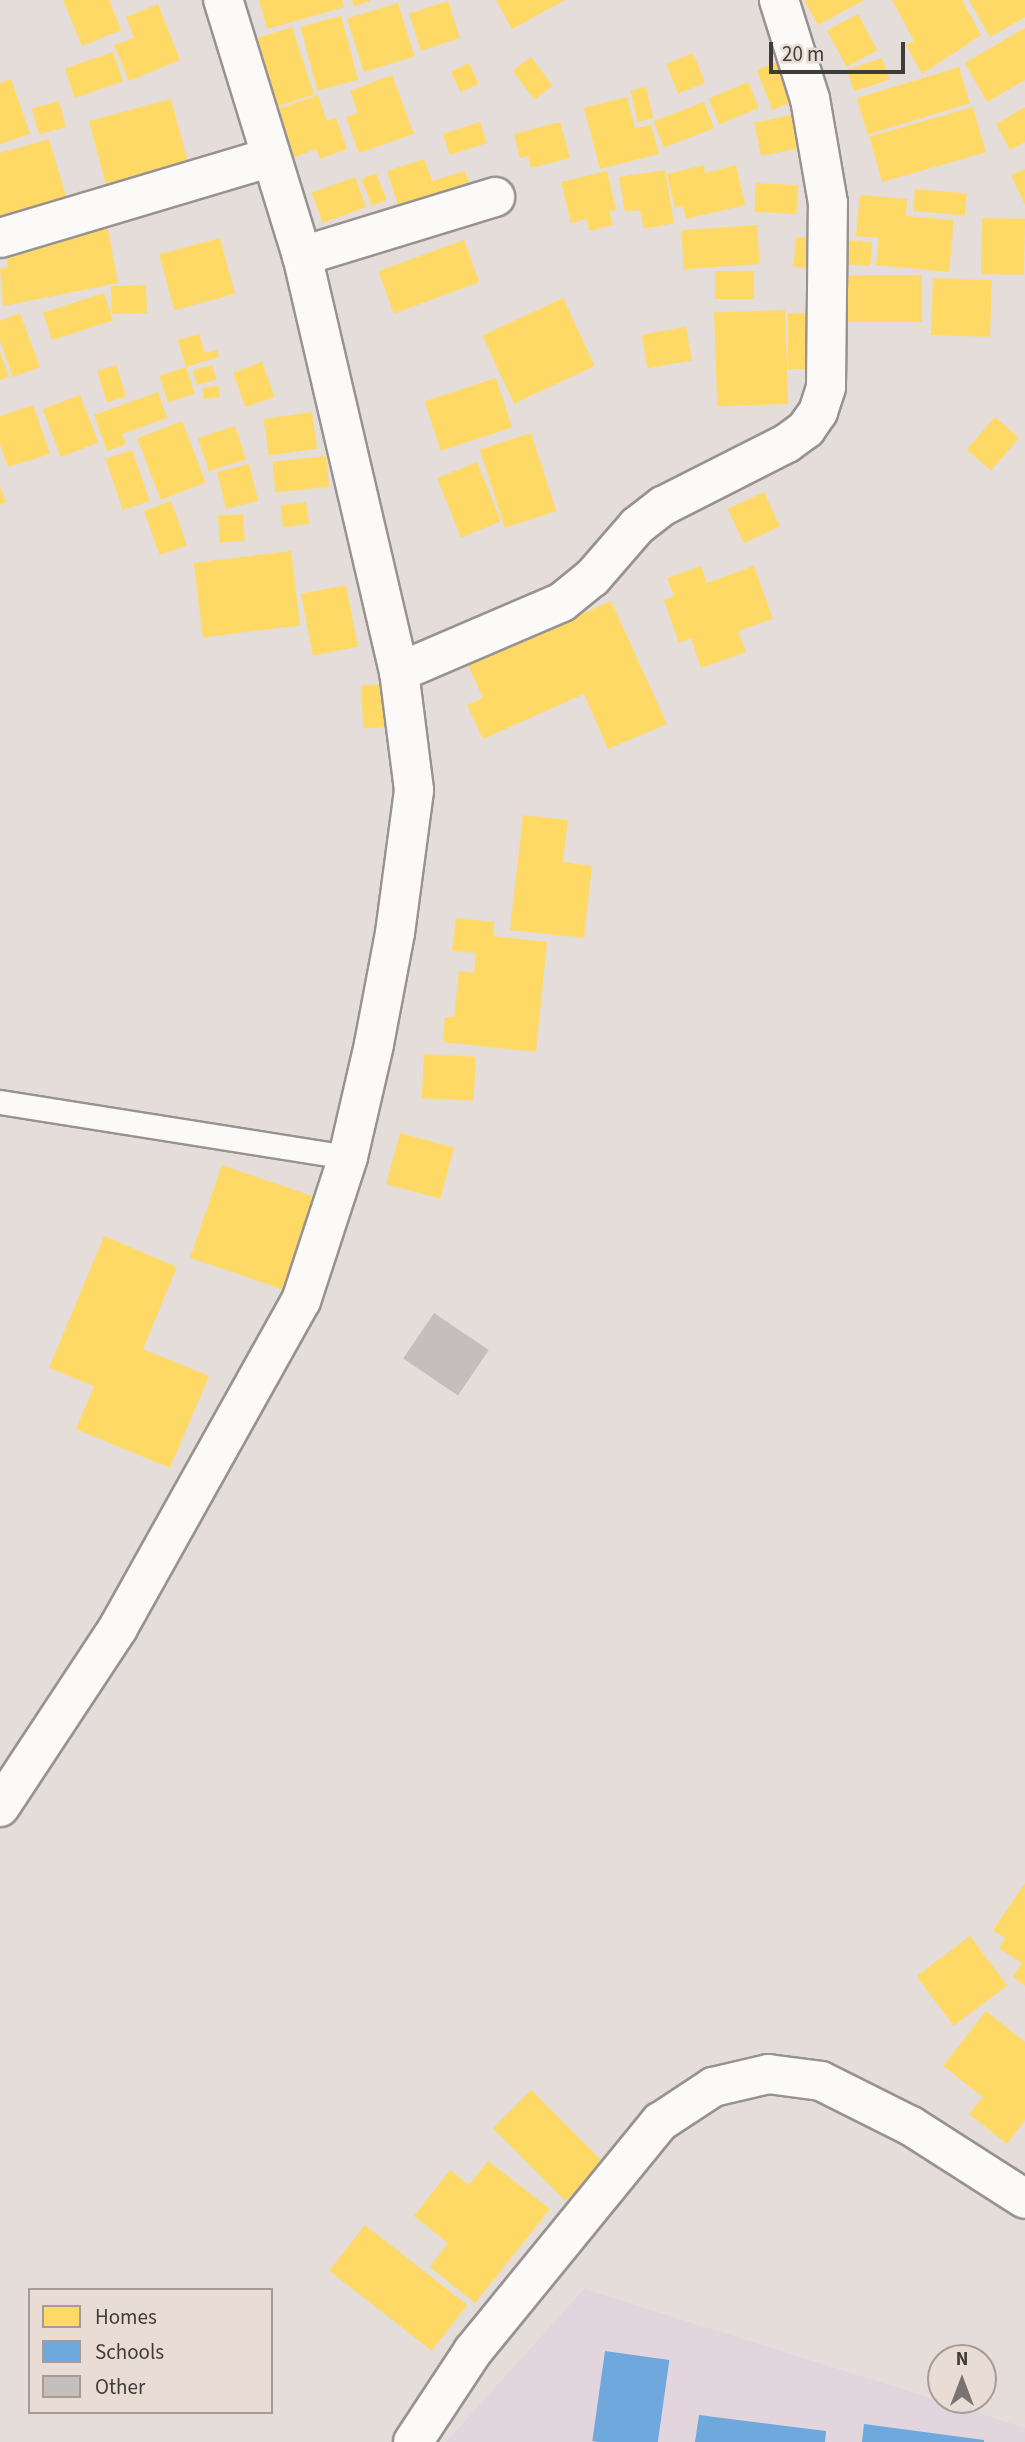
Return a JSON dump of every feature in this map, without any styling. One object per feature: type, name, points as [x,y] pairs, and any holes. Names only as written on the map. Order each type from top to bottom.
[{"type":"street","points":[[0,1807],[118,1628],[301,1301],[348,1157],[395,933],[414,790],[399,672],[302,256],[268,158],[223,0]]},
{"type":"street","points":[[399,672],[562,602],[592,578],[637,526],[663,506],[787,443],[806,429],[818,412],[826,387],[828,203],[813,111],[779,0]]},
{"type":"street","points":[[0,238],[268,158]]},
{"type":"street","points":[[302,256],[495,197]]},
{"type":"street","points":[[413,2442],[473,2351],[660,2122],[713,2087],[768,2074],[821,2081],[911,2126],[1025,2199]]},
{"type":"lane","points":[[0,1102],[348,1157]]},
{"type":"shaded area","points":[[584,2289],[927,2397],[927,2414],[981,2414],[1025,2428],[1025,2442],[446,2442]]},
{"type":"building: Homes","points":[[63,0],[109,0],[121,30],[82,46]]},
{"type":"building: Homes","points":[[259,0],[342,0],[344,7],[267,29]]},
{"type":"building: Homes","points":[[352,0],[370,0],[370,1],[354,6]]},
{"type":"building: Homes","points":[[496,0],[565,0],[512,29]]},
{"type":"building: Homes","points":[[804,0],[864,0],[818,25]]},
{"type":"building: Homes","points":[[892,0],[962,0],[981,35],[922,74],[906,45],[914,41]]},
{"type":"building: Homes","points":[[969,0],[1025,0],[1025,17],[990,37]]},
{"type":"building: Homes","points":[[448,1],[460,38],[421,51],[409,14]]},
{"type":"building: Homes","points":[[398,3],[414,57],[364,72],[347,18]]},
{"type":"building: Homes","points":[[158,4],[180,60],[129,81],[114,45],[134,38],[126,17]]},
{"type":"building: Homes","points":[[858,14],[877,50],[846,67],[827,30]]},
{"type":"building: Homes","points":[[341,16],[358,80],[318,91],[300,27]]},
{"type":"building: Homes","points":[[292,27],[314,95],[264,111],[243,43]]},
{"type":"building: Homes","points":[[1025,28],[1025,80],[987,102],[965,63]]},
{"type":"building: Homes","points":[[113,52],[123,81],[75,98],[65,69]]},
{"type":"building: Homes","points":[[693,53],[705,83],[678,94],[666,64]]},
{"type":"building: Homes","points":[[531,57],[553,86],[534,100],[513,71]]},
{"type":"building: Homes","points":[[789,57],[805,97],[773,110],[757,70]]},
{"type":"building: Homes","points":[[882,58],[889,80],[854,91],[847,69]]},
{"type":"building: Homes","points":[[469,63],[479,84],[461,92],[451,71]]},
{"type":"building: Homes","points":[[959,67],[970,103],[868,135],[857,98]]},
{"type":"building: Homes","points":[[392,75],[414,134],[359,153],[346,117],[358,113],[350,91]]},
{"type":"building: Homes","points":[[11,79],[30,134],[0,144],[0,83]]},
{"type":"building: Homes","points":[[748,82],[759,108],[719,125],[708,99]]},
{"type":"building: Homes","points":[[646,87],[653,118],[638,122],[630,91]]},
{"type":"building: Homes","points":[[318,95],[327,121],[336,118],[347,149],[320,159],[316,149],[282,162],[264,114]]},
{"type":"building: Homes","points":[[627,97],[635,128],[651,125],[659,154],[600,169],[584,108]]},
{"type":"building: Homes","points":[[171,99],[191,173],[109,195],[89,121]]},
{"type":"building: Homes","points":[[59,101],[66,127],[39,134],[32,108]]},
{"type":"building: Homes","points":[[704,102],[714,128],[664,147],[654,121]]},
{"type":"building: Homes","points":[[973,107],[986,152],[882,182],[869,137]]},
{"type":"building: Homes","points":[[1025,107],[1025,142],[1010,150],[996,124]]},
{"type":"building: Homes","points":[[805,112],[812,145],[761,156],[754,123]]},
{"type":"building: Homes","points":[[480,122],[487,143],[450,155],[443,134]]},
{"type":"building: Homes","points":[[560,122],[570,158],[531,168],[528,156],[520,158],[514,134]]},
{"type":"building: Homes","points":[[49,139],[70,210],[0,230],[0,153]]},
{"type":"building: Homes","points":[[424,159],[432,181],[465,171],[474,197],[403,220],[387,171]]},
{"type":"building: Homes","points":[[704,165],[705,173],[736,165],[745,205],[686,219],[683,206],[675,208],[667,174]]},
{"type":"building: Homes","points":[[1025,169],[1025,205],[1011,175]]},
{"type":"building: Homes","points":[[665,170],[674,223],[644,229],[640,210],[625,212],[619,177]]},
{"type":"building: Homes","points":[[607,171],[616,210],[609,211],[613,225],[589,231],[587,219],[571,223],[561,182]]},
{"type":"building: Homes","points":[[376,173],[387,200],[372,206],[361,179]]},
{"type":"building: Homes","points":[[355,177],[366,207],[323,223],[312,193]]},
{"type":"building: Homes","points":[[756,183],[798,185],[796,214],[754,212]]},
{"type":"building: Homes","points":[[915,189],[967,194],[965,215],[913,211]]},
{"type":"building: Homes","points":[[860,195],[907,199],[906,216],[954,220],[949,272],[876,265],[879,238],[856,236]]},
{"type":"building: Homes","points":[[982,218],[1025,219],[1024,275],[981,274]]},
{"type":"building: Homes","points":[[107,224],[118,283],[3,306],[0,269],[8,267],[4,245]]},
{"type":"building: Homes","points":[[757,225],[760,264],[684,269],[681,230]]},
{"type":"building: Homes","points":[[796,237],[820,239],[817,269],[793,267]]},
{"type":"building: Homes","points":[[220,238],[235,294],[174,310],[159,254]]},
{"type":"building: Homes","points":[[464,240],[479,282],[394,313],[378,271]]},
{"type":"building: Homes","points":[[845,240],[872,242],[870,266],[843,264]]},
{"type":"building: Homes","points":[[715,271],[754,271],[754,299],[715,299]]},
{"type":"building: Homes","points":[[845,275],[922,275],[922,322],[845,322]]},
{"type":"building: Homes","points":[[933,278],[992,280],[990,337],[931,335]]},
{"type":"building: Homes","points":[[146,285],[147,313],[112,314],[111,286]]},
{"type":"building: Homes","points":[[104,293],[113,321],[52,340],[43,313]]},
{"type":"building: Homes","points":[[563,298],[595,366],[514,404],[482,336]]},
{"type":"building: Homes","points":[[785,310],[788,404],[717,406],[714,312]]},
{"type":"building: Homes","points":[[20,313],[40,367],[13,377],[0,341],[0,321]]},
{"type":"building: Homes","points":[[788,313],[820,313],[820,369],[788,369]]},
{"type":"building: Homes","points":[[686,327],[692,360],[648,368],[642,335]]},
{"type":"building: Homes","points":[[199,334],[205,353],[217,350],[219,357],[186,367],[178,340]]},
{"type":"building: Homes","points":[[0,352],[9,377],[0,380]]},
{"type":"building: Homes","points":[[262,362],[275,397],[246,407],[233,373]]},
{"type":"building: Homes","points":[[116,365],[126,396],[107,403],[97,371]]},
{"type":"building: Homes","points":[[212,365],[216,379],[197,385],[193,371]]},
{"type":"building: Homes","points":[[186,367],[195,394],[168,402],[159,376]]},
{"type":"building: Homes","points":[[496,378],[512,427],[441,451],[425,401]]},
{"type":"building: Homes","points":[[218,385],[220,397],[204,399],[203,388]]},
{"type":"building: Homes","points":[[158,392],[167,418],[122,434],[126,444],[107,451],[94,415]]},
{"type":"building: Homes","points":[[80,395],[98,443],[61,457],[43,409]]},
{"type":"building: Homes","points":[[33,405],[50,454],[8,467],[0,444],[0,416]]},
{"type":"building: Homes","points":[[312,412],[317,449],[269,455],[263,419]]},
{"type":"building: Homes","points":[[995,417],[1019,438],[991,470],[967,449]]},
{"type":"building: Homes","points":[[182,421],[206,483],[161,500],[137,438]]},
{"type":"building: Homes","points":[[235,426],[246,459],[209,471],[198,438]]},
{"type":"building: Homes","points":[[531,433],[556,511],[505,528],[480,450]]},
{"type":"building: Homes","points":[[132,450],[150,501],[123,510],[106,459]]},
{"type":"building: Homes","points":[[326,456],[329,487],[276,492],[272,462]]},
{"type":"building: Homes","points":[[477,462],[501,521],[461,537],[437,478]]},
{"type":"building: Homes","points":[[249,464],[258,501],[226,509],[217,472]]},
{"type":"building: Homes","points":[[0,486],[6,502],[0,505]]},
{"type":"building: Homes","points":[[764,492],[780,526],[744,543],[728,509]]},
{"type":"building: Homes","points":[[171,501],[187,545],[160,555],[144,511]]},
{"type":"building: Homes","points":[[306,502],[309,524],[283,527],[280,506]]},
{"type":"building: Homes","points":[[243,514],[245,541],[220,543],[218,516]]},
{"type":"building: Homes","points":[[291,551],[300,625],[203,637],[194,563]]},
{"type":"building: Homes","points":[[701,566],[707,583],[754,566],[773,619],[738,631],[746,652],[701,668],[691,638],[679,643],[664,600],[674,596],[667,578]]},
{"type":"building: Homes","points":[[346,585],[358,647],[313,656],[301,594]]},
{"type":"building: Homes","points":[[611,601],[667,724],[608,749],[584,694],[483,739],[467,705],[483,698],[468,665]]},
{"type":"building: Homes","points":[[388,684],[390,727],[363,728],[361,685]]},
{"type":"building: Homes","points":[[523,815],[568,820],[563,862],[592,866],[584,938],[510,930]]},
{"type":"building: Homes","points":[[456,918],[494,922],[493,936],[547,942],[536,1052],[443,1042],[445,1017],[454,1017],[459,971],[474,973],[476,953],[452,951]]},
{"type":"building: Homes","points":[[424,1054],[476,1057],[474,1101],[422,1098]]},
{"type":"building: Homes","points":[[400,1133],[454,1147],[440,1199],[386,1184]]},
{"type":"building: Homes","points":[[222,1165],[323,1200],[291,1292],[190,1258]]},
{"type":"building: Homes","points":[[104,1236],[177,1267],[143,1349],[209,1376],[170,1468],[76,1429],[94,1386],[49,1368]]},
{"type":"building: Homes","points":[[1025,1883],[1025,1986],[1013,1977],[1022,1963],[999,1948],[1005,1938],[993,1930]]},
{"type":"building: Homes","points":[[970,1936],[1007,1986],[954,2026],[916,1976]]},
{"type":"building: Homes","points":[[986,2011],[1025,2042],[1025,2120],[1007,2144],[969,2114],[983,2097],[943,2066]]},
{"type":"building: Homes","points":[[531,2090],[604,2163],[566,2201],[493,2128]]},
{"type":"building: Homes","points":[[488,2161],[550,2209],[475,2303],[430,2267],[448,2243],[414,2216],[450,2170],[469,2185]]},
{"type":"building: Homes","points":[[365,2225],[467,2305],[432,2351],[329,2271]]},
{"type":"building: Schools","points":[[605,2351],[669,2360],[658,2442],[592,2441]]},
{"type":"building: Schools","points":[[699,2415],[826,2431],[825,2442],[695,2442]]},
{"type":"building: Schools","points":[[864,2424],[984,2440],[984,2442],[862,2442]]},
{"type":"building: Other","points":[[434,1313],[489,1350],[458,1396],[403,1359]]}]
